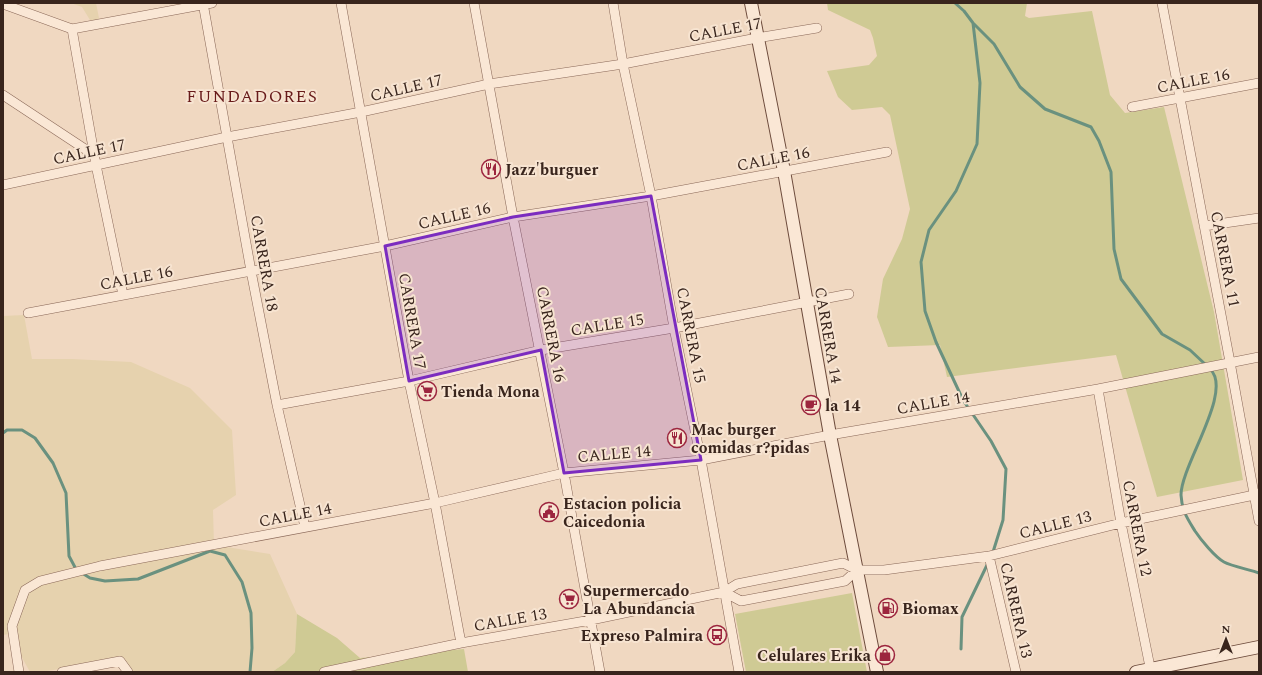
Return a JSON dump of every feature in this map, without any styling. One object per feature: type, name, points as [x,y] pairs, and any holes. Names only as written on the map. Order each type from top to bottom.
[{"type":"main road","name":"CARRERA 14","points":[[751,3],[784,171],[830,434],[877,672]]},
{"type":"main road","points":[[1136,672],[1150,671],[1259,647]]},
{"type":"street","name":"CARRERA 17","points":[[341,3],[409,381],[435,503],[461,643]]},
{"type":"street","name":"CARRERA 16","points":[[474,3],[513,217],[564,473],[600,672]]},
{"type":"street","name":"CARRERA 15","points":[[613,3],[623,64],[651,196],[674,328],[701,460],[739,672]]},
{"type":"street","name":"CARRERA 11","points":[[1162,3],[1256,495],[1259,521]]},
{"type":"street","points":[[3,4],[72,29],[206,4]]},
{"type":"street","name":"CARRERA 18","points":[[206,4],[251,271],[277,405],[304,527]]},
{"type":"street","name":"CALLE 17","points":[[3,185],[228,137],[360,112],[489,84],[623,64],[817,28]]},
{"type":"street","points":[[72,29],[94,155],[123,295]]},
{"type":"street","name":"CALLE 16","points":[[1132,107],[1259,83]]},
{"type":"street","points":[[3,95],[94,155]]},
{"type":"street","name":"CALLE 16","points":[[28,313],[385,246],[513,217],[651,196],[886,152]]},
{"type":"street","points":[[1204,226],[1259,218]]},
{"type":"street","name":"CALLE 15","points":[[277,405],[409,381],[540,350],[674,328],[849,294]]},
{"type":"street","name":"CALLE 14","points":[[8,627],[25,590],[40,581],[100,566],[435,503],[564,473],[701,460],[830,434],[1098,390],[1259,357]]},
{"type":"street","name":"CARRERA 12","points":[[1098,390],[1121,523],[1150,671]]},
{"type":"street","name":"CALLE 13","points":[[324,672],[461,643],[591,620],[724,592],[737,584],[843,563],[857,570],[884,570],[989,556],[1121,523],[1256,495]]},
{"type":"street","name":"CARRERA 13","points":[[989,556],[1016,672]]},
{"type":"street","points":[[724,592],[741,601],[845,581],[857,570]]},
{"type":"street","points":[[8,627],[19,672]]},
{"type":"street","points":[[62,672],[120,661],[128,672]]},
{"type":"highlighted area","points":[[651,196],[701,460],[564,473],[541,350],[409,381],[385,246],[513,217]]},
{"type":"shaded area","points":[[71,3],[96,3],[100,23],[90,20],[82,7]]},
{"type":"shaded area","points":[[827,3],[1027,3],[1025,16],[1029,18],[1092,11],[1110,95],[1125,113],[1164,107],[1214,312],[1243,480],[1157,497],[1116,355],[947,377],[940,345],[888,347],[877,317],[883,279],[902,239],[910,209],[890,115],[882,107],[852,110],[838,97],[827,71],[869,65],[877,56],[870,30],[828,10]]},
{"type":"shaded area","points":[[24,315],[32,359],[72,359],[131,362],[190,388],[232,430],[236,495],[213,510],[214,545],[270,554],[297,614],[295,652],[285,663],[272,672],[125,672],[116,660],[41,672],[30,672],[9,634],[3,635],[3,316]]},
{"type":"shaded area","points":[[852,593],[867,672],[746,672],[735,614]]},
{"type":"shaded area","points":[[297,614],[337,638],[360,658],[464,649],[468,672],[272,672],[285,663],[295,652]]},
{"type":"waterway","points":[[955,3],[994,44],[1020,87],[1045,109],[1091,127],[1099,141],[1111,172],[1114,249],[1121,279],[1162,334],[1190,350],[1206,365]]},
{"type":"waterway","points":[[973,23],[980,83],[977,144],[956,191],[929,230],[921,262],[925,311],[936,342],[963,400],[991,441],[1006,469],[1003,520],[993,552]]},
{"type":"waterway","points":[[1210,369],[1216,380],[1216,394],[1211,411],[1183,482],[1181,495],[1182,506],[1195,531],[1220,560],[1259,573]]},
{"type":"waterway","points":[[3,433],[7,430],[22,430],[35,438],[53,463],[66,493],[69,556],[77,571]]},
{"type":"waterway","points":[[82,573],[90,578],[105,581],[138,579],[210,551],[225,555],[242,582],[251,613],[252,648],[250,672]]},
{"type":"waterway","points":[[961,649],[962,617],[988,563]]},
{"type":"place","name":"Jazz'burguer","points":[[491,169]]},
{"type":"place","name":"Tienda Mona","points":[[427,391]]},
{"type":"place","name":"la 14","points":[[811,405]]},
{"type":"place","name":"Mac burger comidas r?pidas","points":[[677,438]]},
{"type":"place","name":"Estacion policia Caicedonia","points":[[549,512]]},
{"type":"place","name":"Supermercado La Abundancia","points":[[569,599]]},
{"type":"place","name":"Biomax","points":[[888,608]]},
{"type":"place","name":"Expreso Palmira","points":[[717,635]]},
{"type":"place","name":"Celulares Erika","points":[[885,655]]},
{"type":"district","name":"FUNDADORES","points":[[252,96]]}]
